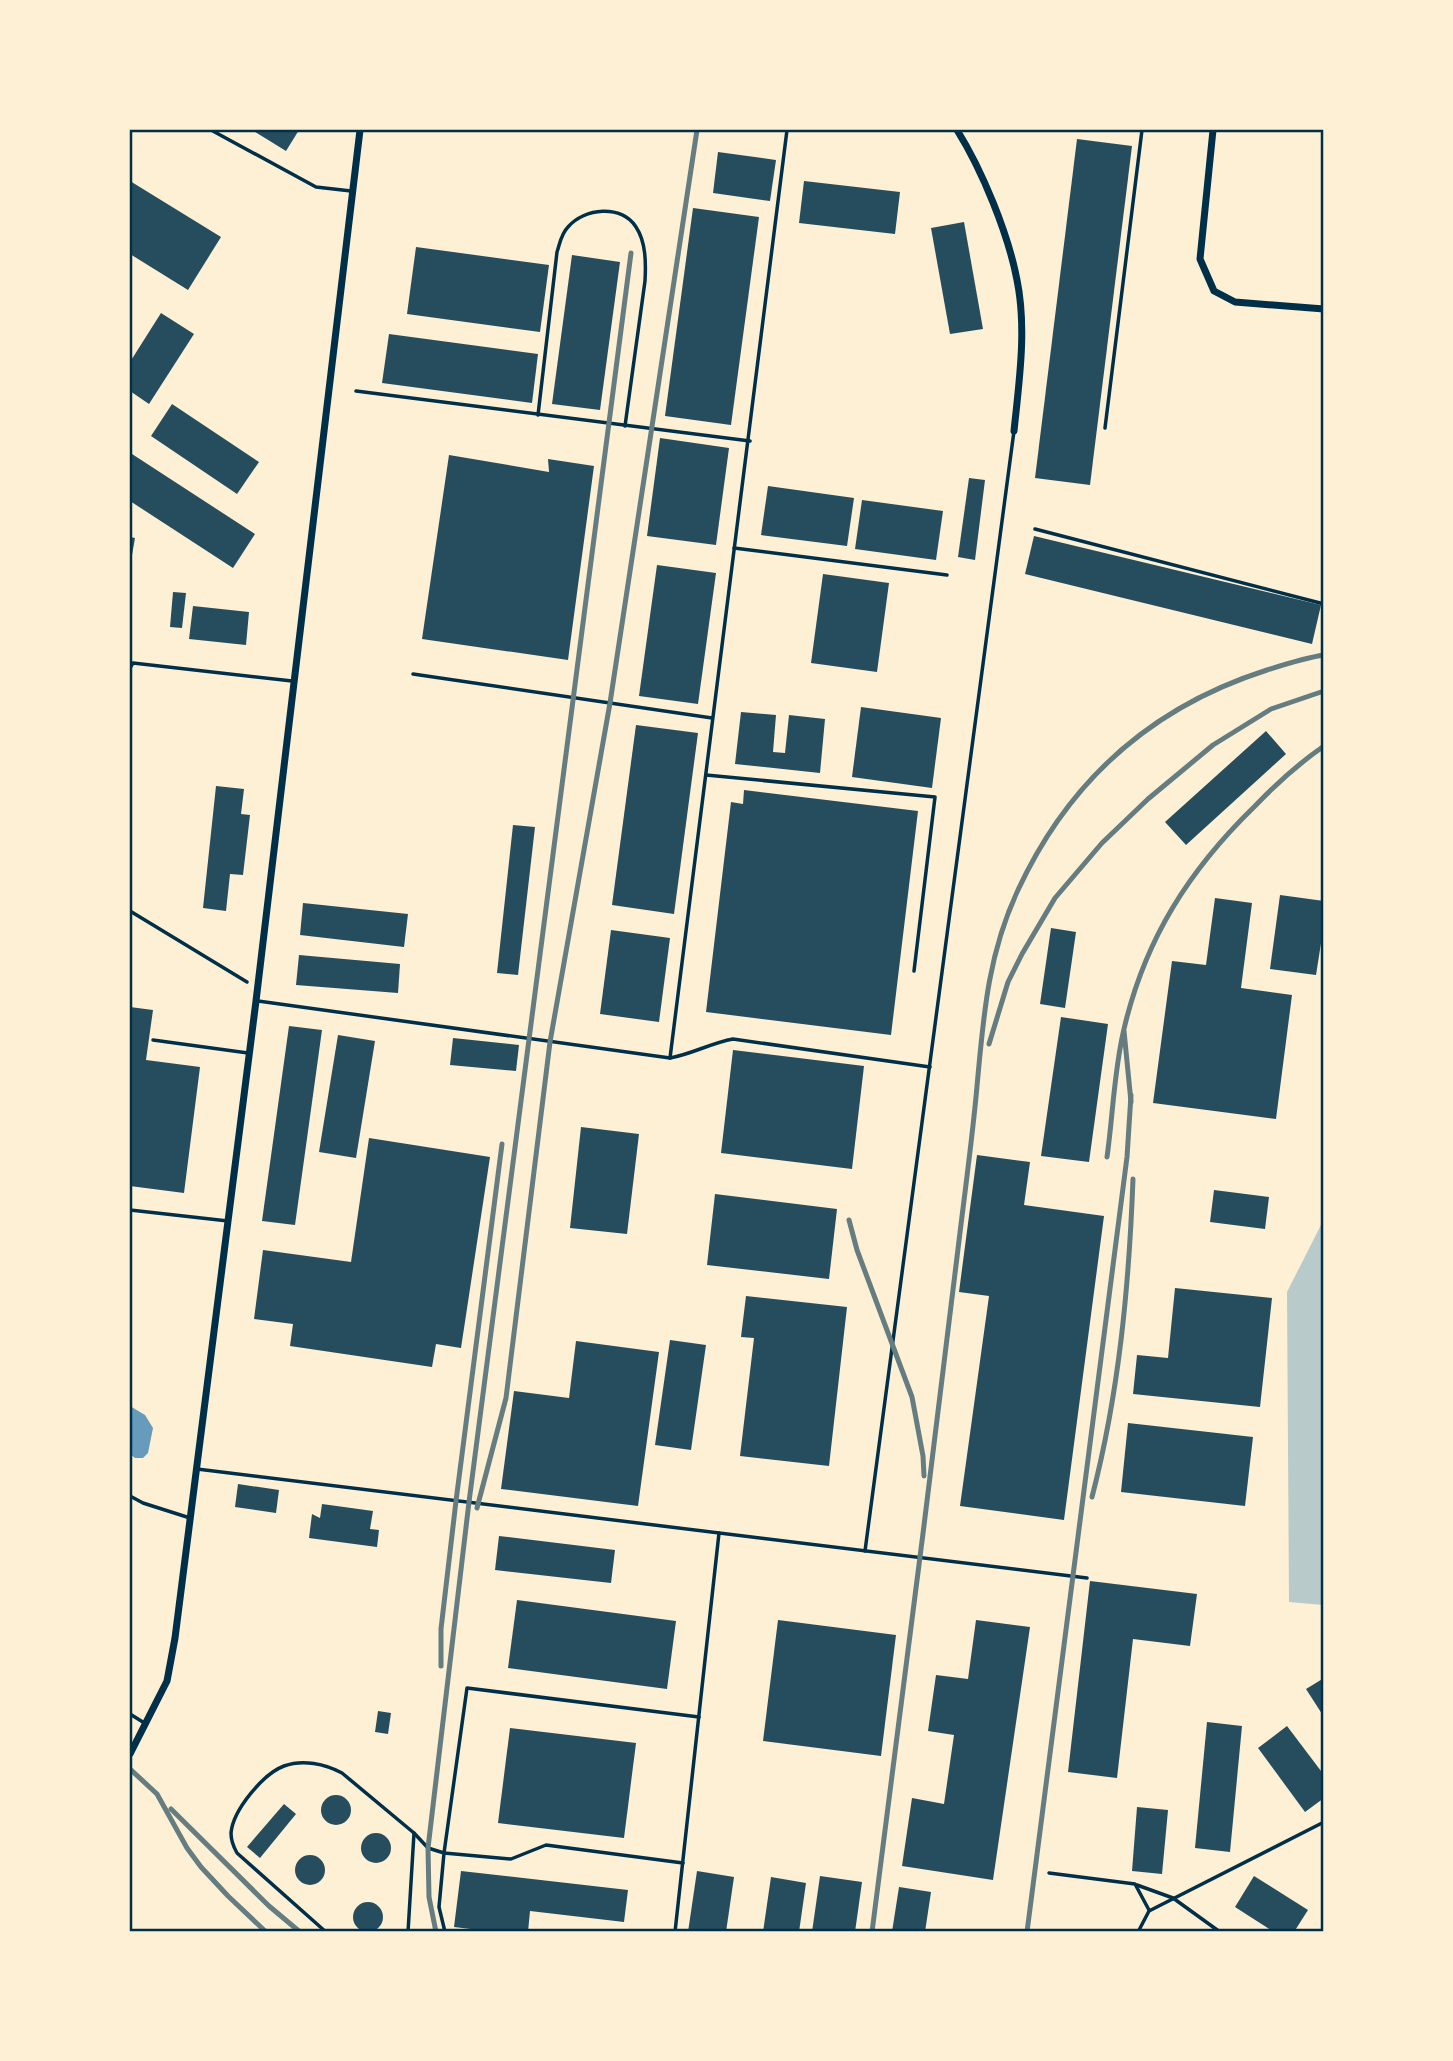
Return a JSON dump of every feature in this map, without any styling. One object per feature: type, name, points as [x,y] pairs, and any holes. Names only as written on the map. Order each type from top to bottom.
[{"type":"street","points":[[130,1754],[167,1681],[175,1638],[256,1001],[360,130]]},
{"type":"street","points":[[957,130],[990,196],[1017,281],[1021,369],[1014,431]]},
{"type":"street","points":[[1213,130],[1200,259],[1214,291],[1235,302],[1324,309]]},
{"type":"lane","points":[[211,130],[316,187],[353,191]]},
{"type":"lane","points":[[670,1058],[734,548],[750,441],[787,130]]},
{"type":"lane","points":[[1105,428],[1142,130]]},
{"type":"lane","points":[[538,415],[557,252],[562,236],[568,225],[579,218],[605,210],[628,217],[637,227],[646,262],[625,426]]},
{"type":"lane","points":[[356,391],[750,441]]},
{"type":"lane","points":[[865,1551],[1014,431]]},
{"type":"lane","points":[[1035,529],[1324,604]]},
{"type":"lane","points":[[734,548],[947,575]]},
{"type":"lane","points":[[130,668],[133,663],[294,681]]},
{"type":"lane","points":[[413,674],[713,718]]},
{"type":"lane","points":[[705,775],[935,797],[914,971]]},
{"type":"lane","points":[[256,1001],[670,1058],[733,1039],[930,1067]]},
{"type":"lane","points":[[153,1040],[249,1054]]},
{"type":"lane","points":[[130,1210],[228,1221]]},
{"type":"lane","points":[[196,1468],[1087,1578]]},
{"type":"lane","points":[[130,1496],[190,1518]]},
{"type":"lane","points":[[675,1931],[719,1533]]},
{"type":"lane","points":[[446,1931],[439,1907],[467,1688],[699,1717]]},
{"type":"lane","points":[[130,1714],[146,1724]]},
{"type":"lane","points":[[326,1931],[237,1853],[232,1843],[233,1823],[256,1787],[273,1772],[296,1763],[330,1767],[342,1773],[414,1833],[428,1848],[444,1853],[511,1859],[546,1845],[683,1863]]},
{"type":"lane","points":[[1138,1931],[1149,1911],[1324,1822]]},
{"type":"lane","points":[[408,1931],[414,1833]]},
{"type":"lane","points":[[1049,1873],[1135,1884],[1173,1898],[1220,1931]]},
{"type":"lane","points":[[1135,1884],[1149,1911]]},
{"type":"path","points":[[130,911],[257,988]]},
{"type":"shaded area","points":[[1323,1221],[1323,1605],[1289,1602],[1287,1292]]},
{"type":"water","points":[[130,1406],[145,1415],[153,1428],[148,1453],[143,1458],[135,1458],[130,1454]]},
{"type":"building","points":[[252,130],[299,130],[286,151]]},
{"type":"building","points":[[1077,139],[1132,146],[1090,485],[1035,478]]},
{"type":"building","points":[[718,152],[776,160],[770,201],[713,193]]},
{"type":"building","points":[[130,181],[221,237],[188,290],[130,254]]},
{"type":"building","points":[[804,181],[900,192],[895,234],[799,223]]},
{"type":"building","points":[[693,208],[759,217],[731,425],[665,416]]},
{"type":"building","points":[[964,222],[983,329],[950,334],[931,228]]},
{"type":"building","points":[[416,247],[549,265],[540,332],[407,314]]},
{"type":"building","points":[[572,255],[620,262],[600,410],[552,404]]},
{"type":"building","points":[[161,313],[194,334],[149,404],[130,391],[130,362]]},
{"type":"building","points":[[389,334],[538,354],[532,403],[382,383]]},
{"type":"building","points":[[172,404],[259,462],[237,494],[151,436]]},
{"type":"building","points":[[660,438],[729,448],[716,545],[647,536]]},
{"type":"building","points":[[132,454],[255,534],[233,568],[130,501]]},
{"type":"building","points":[[449,455],[549,472],[548,459],[594,466],[568,660],[422,639]]},
{"type":"building","points":[[969,478],[985,480],[975,560],[958,557]]},
{"type":"building","points":[[768,486],[854,498],[847,546],[761,535]]},
{"type":"building","points":[[862,500],[943,511],[936,560],[855,549]]},
{"type":"building","points":[[1034,536],[1321,605],[1312,644],[1025,574]]},
{"type":"building","points":[[130,537],[135,538],[131,561],[130,561]]},
{"type":"building","points":[[657,565],[716,573],[698,704],[639,696]]},
{"type":"building","points":[[823,574],[889,583],[877,672],[811,663]]},
{"type":"building","points":[[173,592],[186,593],[182,628],[170,627]]},
{"type":"building","points":[[193,606],[249,612],[246,645],[189,639]]},
{"type":"building","points":[[861,707],[941,718],[932,788],[852,777]]},
{"type":"building","points":[[741,712],[776,715],[773,752],[785,753],[789,715],[825,719],[820,773],[735,764]]},
{"type":"building","points":[[636,725],[698,733],[674,914],[612,905]]},
{"type":"building","points":[[1266,731],[1286,754],[1186,845],[1165,822]]},
{"type":"building","points":[[216,786],[244,789],[241,814],[250,815],[243,875],[230,874],[226,911],[203,908]]},
{"type":"building","points":[[744,790],[918,811],[891,1035],[706,1012],[731,802],[743,804]]},
{"type":"building","points":[[513,825],[535,827],[518,975],[497,973]]},
{"type":"building","points":[[1280,895],[1324,901],[1324,924],[1316,975],[1270,969]]},
{"type":"building","points":[[1215,898],[1252,903],[1241,988],[1292,995],[1276,1119],[1153,1103],[1172,961],[1206,965]]},
{"type":"building","points":[[303,903],[408,914],[404,947],[300,935]]},
{"type":"building","points":[[1051,928],[1076,932],[1065,1008],[1040,1004]]},
{"type":"building","points":[[611,930],[670,938],[659,1022],[600,1014]]},
{"type":"building","points":[[299,955],[400,964],[398,993],[296,985]]},
{"type":"building","points":[[130,1007],[153,1010],[146,1060],[200,1067],[184,1193],[130,1186]]},
{"type":"building","points":[[1061,1017],[1108,1024],[1089,1162],[1041,1156]]},
{"type":"building","points":[[289,1026],[322,1030],[295,1225],[262,1221]]},
{"type":"building","points":[[338,1035],[375,1041],[356,1158],[319,1152]]},
{"type":"building","points":[[453,1038],[519,1045],[516,1071],[450,1065]]},
{"type":"building","points":[[733,1050],[864,1066],[852,1169],[721,1153]]},
{"type":"building","points":[[581,1127],[639,1134],[627,1234],[570,1228]]},
{"type":"building","points":[[369,1138],[490,1157],[461,1348],[436,1344],[432,1367],[290,1346],[293,1324],[254,1319],[263,1250],[351,1262]]},
{"type":"building","points":[[977,1155],[1030,1162],[1024,1205],[1104,1216],[1064,1520],[960,1506],[989,1296],[959,1292]]},
{"type":"building","points":[[1214,1190],[1269,1197],[1265,1229],[1210,1222]]},
{"type":"building","points":[[715,1194],[837,1209],[829,1279],[707,1265]]},
{"type":"building","points":[[1175,1288],[1272,1298],[1260,1407],[1133,1394],[1137,1355],[1168,1358]]},
{"type":"building","points":[[746,1296],[847,1307],[829,1466],[740,1456],[754,1338],[741,1337]]},
{"type":"building","points":[[670,1340],[706,1345],[691,1450],[655,1445]]},
{"type":"building","points":[[576,1341],[659,1352],[638,1506],[501,1489],[514,1391],[569,1398]]},
{"type":"building","points":[[1128,1423],[1253,1437],[1245,1506],[1121,1492]]},
{"type":"building","points":[[238,1484],[279,1490],[276,1513],[235,1507]]},
{"type":"building","points":[[322,1504],[373,1511],[370,1529],[379,1530],[377,1547],[309,1538],[312,1514],[320,1518]]},
{"type":"building","points":[[499,1536],[615,1550],[611,1583],[495,1570]]},
{"type":"building","points":[[1090,1581],[1197,1594],[1190,1646],[1133,1639],[1117,1778],[1068,1772]]},
{"type":"building","points":[[517,1600],[676,1621],[667,1689],[508,1668]]},
{"type":"building","points":[[778,1620],[896,1635],[881,1756],[763,1741]]},
{"type":"building","points":[[976,1620],[1030,1627],[993,1880],[902,1866],[912,1798],[944,1804],[954,1735],[928,1731],[936,1675],[968,1679]]},
{"type":"building","points":[[1324,1678],[1324,1717],[1306,1689]]},
{"type":"building","points":[[378,1711],[391,1713],[388,1734],[375,1732]]},
{"type":"building","points":[[1207,1722],[1242,1726],[1230,1852],[1195,1848]]},
{"type":"building","points":[[1287,1726],[1324,1775],[1324,1798],[1305,1812],[1258,1748]]},
{"type":"building","points":[[510,1728],[636,1743],[624,1838],[498,1823]]},
{"type":"building","points":[[336,1795],[346,1800],[351,1810],[346,1820],[336,1825],[326,1820],[321,1810],[326,1800]]},
{"type":"building","points":[[284,1804],[296,1814],[260,1858],[247,1847]]},
{"type":"building","points":[[1137,1807],[1168,1810],[1162,1874],[1132,1871]]},
{"type":"building","points":[[376,1833],[386,1838],[391,1848],[386,1858],[376,1863],[366,1858],[361,1848],[366,1838]]},
{"type":"building","points":[[310,1855],[320,1860],[325,1870],[320,1880],[310,1885],[300,1880],[295,1870],[300,1860]]},
{"type":"building","points":[[461,1871],[628,1890],[624,1922],[530,1911],[528,1932],[495,1932],[454,1927]]},
{"type":"building","points":[[697,1871],[734,1877],[726,1932],[688,1932]]},
{"type":"building","points":[[820,1876],[862,1882],[855,1932],[812,1932]]},
{"type":"building","points":[[1254,1876],[1308,1910],[1294,1932],[1274,1932],[1235,1907]]},
{"type":"building","points":[[771,1877],[806,1883],[799,1932],[763,1932]]},
{"type":"building","points":[[899,1887],[931,1892],[925,1932],[892,1932]]},
{"type":"building","points":[[368,1902],[378,1907],[383,1917],[378,1927],[368,1932],[358,1927],[353,1917],[358,1907]]},
{"type":"railway","points":[[477,1508],[506,1398],[550,1042],[610,703],[697,130]]},
{"type":"railway","points":[[436,1932],[429,1897],[428,1848],[469,1502],[631,253]]},
{"type":"railway","points":[[872,1932],[948,1334],[984,1017],[992,966],[1007,915],[1039,850],[1062,814],[1118,753],[1151,727],[1186,705],[1225,686],[1302,659],[1324,655]]},
{"type":"railway","points":[[989,1044],[1008,982],[1022,954],[1055,898],[1102,843],[1148,799],[1213,745],[1271,709],[1324,691]]},
{"type":"railway","points":[[1107,1157],[1124,1029],[1133,996],[1157,936],[1190,881],[1231,830],[1279,782],[1324,746]]},
{"type":"railway","points":[[1124,1031],[1131,1102]]},
{"type":"railway","points":[[1027,1932],[1127,1157],[1131,1095]]},
{"type":"railway","points":[[441,1666],[441,1629],[502,1144]]},
{"type":"railway","points":[[1092,1497],[1116,1379],[1129,1259],[1133,1179]]},
{"type":"railway","points":[[849,1220],[857,1250],[912,1397],[924,1476]]},
{"type":"railway","points":[[130,1769],[157,1794],[187,1848],[201,1867],[266,1932]]},
{"type":"railway","points":[[171,1809],[269,1906],[300,1932]]}]
